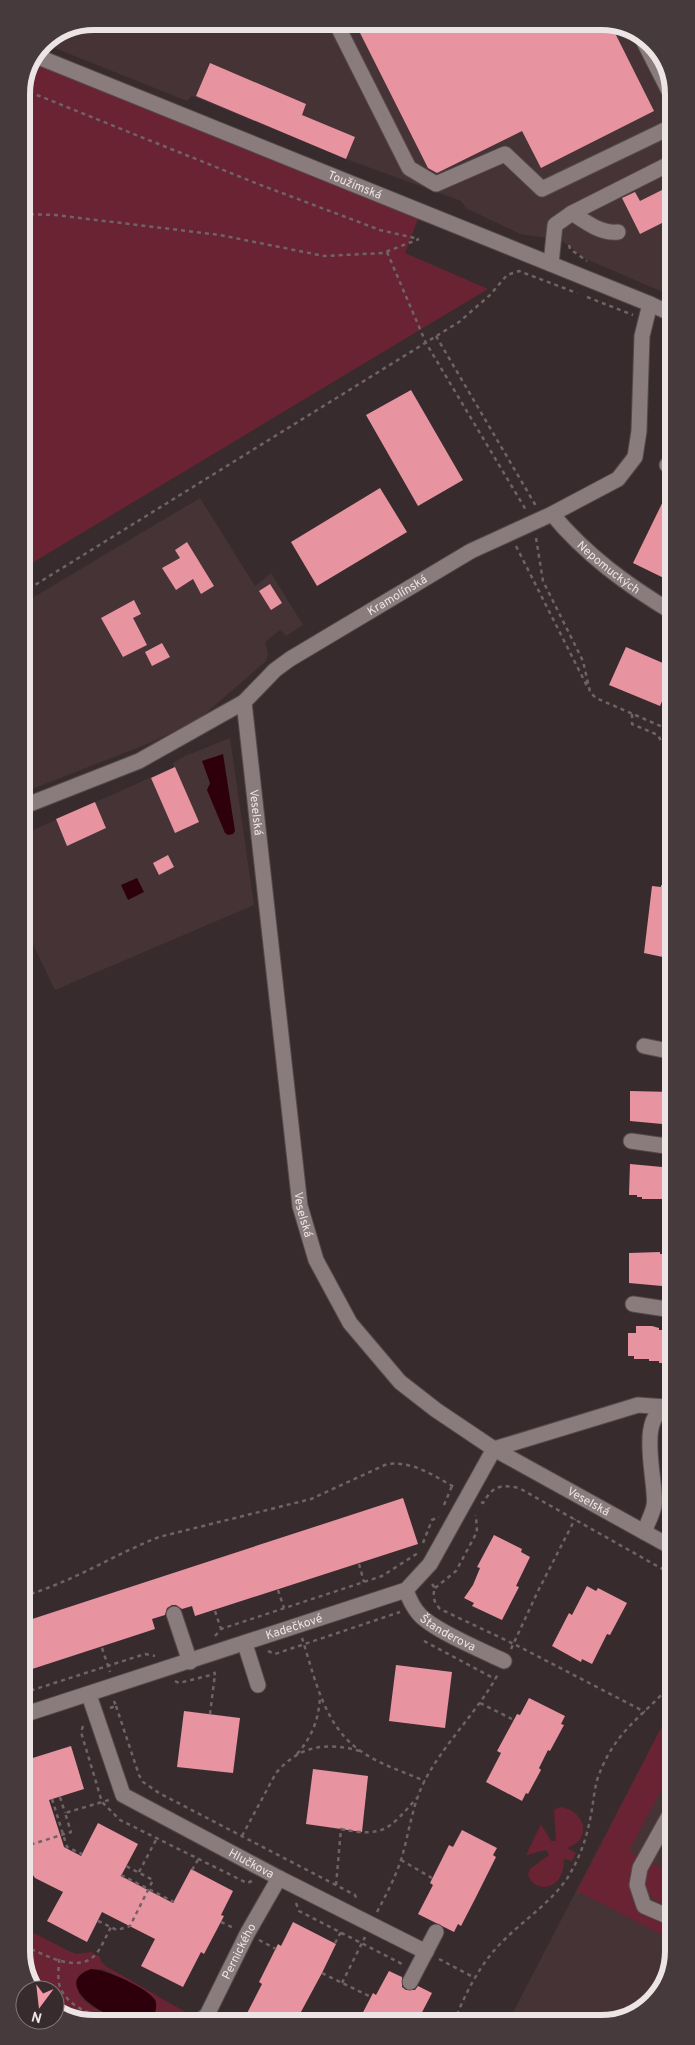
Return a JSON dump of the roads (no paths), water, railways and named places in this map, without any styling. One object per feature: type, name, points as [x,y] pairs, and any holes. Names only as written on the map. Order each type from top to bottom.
[{"type":"street","points":[[340,30],[409,168],[436,184],[505,154],[542,189],[665,130]]},
{"type":"street","points":[[650,53],[663,78]]},
{"type":"street","name":"Toužimská","points":[[41,58],[665,312]]},
{"type":"street","points":[[551,264],[555,225],[572,213],[665,166]]},
{"type":"street","points":[[572,213],[597,228],[610,233],[618,232]]},
{"type":"street","name":"Kramolínská","points":[[30,804],[139,761],[244,702],[275,670],[290,659],[471,550],[543,518],[618,479],[635,457],[639,432],[642,336],[650,304]]},
{"type":"street","points":[[646,319],[665,316]]},
{"type":"street","name":"Nepomuckých","points":[[543,518],[577,541],[606,568],[631,587],[665,608]]},
{"type":"street","name":"Veselská","points":[[244,702],[300,1206],[316,1260],[350,1322],[400,1382],[436,1410],[494,1449],[665,1544]]},
{"type":"street","points":[[644,1046],[665,1050]]},
{"type":"street","points":[[631,1141],[665,1146]]},
{"type":"street","points":[[633,1304],[665,1309]]},
{"type":"street","points":[[494,1449],[638,1405],[665,1407]]},
{"type":"street","points":[[644,1532],[654,1507],[649,1433],[655,1418],[665,1410]]},
{"type":"street","name":"Kadečkové","points":[[30,1713],[406,1590],[430,1564],[494,1449]]},
{"type":"street","name":"Štanderova","points":[[406,1590],[413,1608],[431,1624],[504,1661]]},
{"type":"street","points":[[174,1614],[190,1662]]},
{"type":"street","points":[[245,1644],[258,1685]]},
{"type":"street","name":"Hlučkova","points":[[89,1695],[123,1795],[279,1878],[426,1952]]},
{"type":"street","points":[[665,1823],[640,1868],[637,1884],[644,1906],[665,1915]]},
{"type":"street","name":"Pernického","points":[[207,2015],[247,1934],[279,1878]]},
{"type":"street","points":[[410,1982],[436,1932]]}]
